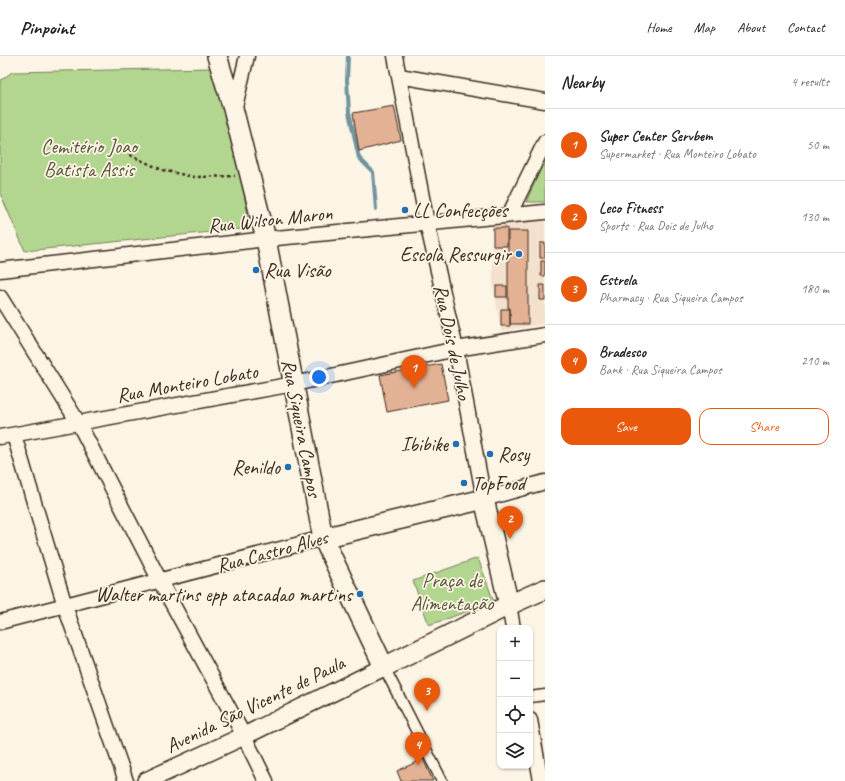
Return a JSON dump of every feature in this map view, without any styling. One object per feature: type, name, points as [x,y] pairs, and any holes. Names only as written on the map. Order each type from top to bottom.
[{"type":"main road","name":"Rua Siqueira Campos","points":[[217,56],[234,112],[266,239],[323,538],[384,667]]},
{"type":"main road","name":"Rua Castro Alves","points":[[323,538],[484,499]]},
{"type":"main road","name":"Rua Dois de Julho","points":[[484,499],[509,605]]},
{"type":"main road","points":[[384,667],[509,605],[545,589]]},
{"type":"street","points":[[234,112],[247,56]]},
{"type":"street","name":"Rua Dois de Julho","points":[[395,56],[427,223],[456,349],[484,499]]},
{"type":"street","points":[[399,76],[545,101]]},
{"type":"street","points":[[509,215],[545,142]]},
{"type":"street","name":"Rua Wilson Maron","points":[[0,270],[266,239],[545,212]]},
{"type":"street","points":[[0,297],[78,422],[160,581],[244,736],[266,781]]},
{"type":"street","name":"Rua Monteiro Lobato","points":[[7,436],[294,384],[456,349],[545,335]]},
{"type":"street","points":[[7,436],[126,781]]},
{"type":"street","name":"Rua Castro Alves","points":[[484,499],[545,482]]},
{"type":"street","name":"Rua Castro Alves","points":[[0,622],[323,538]]},
{"type":"street","name":"Rua Dois de Julho","points":[[509,605],[512,625]]},
{"type":"street","name":"Avenida São Vicente de Paula","points":[[146,781],[244,736],[384,667]]},
{"type":"street","name":"Rua Siqueira Campos","points":[[384,667],[442,781]]},
{"type":"street","points":[[533,697],[545,695]]},
{"type":"street","points":[[532,733],[541,781]]},
{"type":"path","points":[[130,155],[162,170],[194,177],[232,176]]},
{"type":"shaded area","name":"Escola Ressurgir","points":[[545,219],[545,324],[501,331],[493,285],[492,223]]},
{"type":"green space","name":"Cemitério Joao Batista Assis","points":[[210,68],[236,147],[250,228],[25,251],[0,193],[0,81],[12,72]]},
{"type":"green space","points":[[545,159],[545,202],[526,202]]},
{"type":"green space","name":"Praça de Alimentação","points":[[478,558],[494,602],[429,625],[413,581]]},
{"type":"building","points":[[394,106],[401,140],[359,151],[353,113]]},
{"type":"building","points":[[493,228],[507,228],[507,246],[493,246]]},
{"type":"building","points":[[508,231],[528,231],[528,324],[510,324],[510,308],[508,308]]},
{"type":"building","points":[[540,243],[545,243],[545,258],[540,258]]},
{"type":"building","points":[[541,261],[545,261],[545,276],[541,276]]},
{"type":"building","points":[[540,285],[545,285],[545,300],[540,300]]},
{"type":"building","points":[[496,286],[507,286],[507,297],[496,297]]},
{"type":"building","points":[[501,309],[510,309],[510,326],[501,326]]},
{"type":"building","points":[[441,364],[448,400],[387,412],[380,375]]},
{"type":"building","points":[[423,759],[433,781],[401,781],[397,771]]},
{"type":"waterway","points":[[348,56],[347,80],[349,112],[359,158],[373,172],[376,209]]},
{"type":"place","name":"LL Confecções","points":[[405,210]]},
{"type":"place","name":"Escola Ressurgir","points":[[519,254]]},
{"type":"place","name":"Rua Visão","points":[[256,270]]},
{"type":"place","name":"Super Center Servbem","points":[[414,388]]},
{"type":"place","name":"Ibibike","points":[[456,444]]},
{"type":"place","name":"Rosy","points":[[490,454]]},
{"type":"place","name":"Renildo","points":[[288,467]]},
{"type":"place","name":"TopFood","points":[[464,483]]},
{"type":"place","name":"Leco Fitness","points":[[510,539]]},
{"type":"place","name":"Walter martins epp atacadao martins","points":[[360,594]]},
{"type":"place","name":"Estrela","points":[[427,711]]},
{"type":"place","name":"Bradesco","points":[[418,765]]}]
